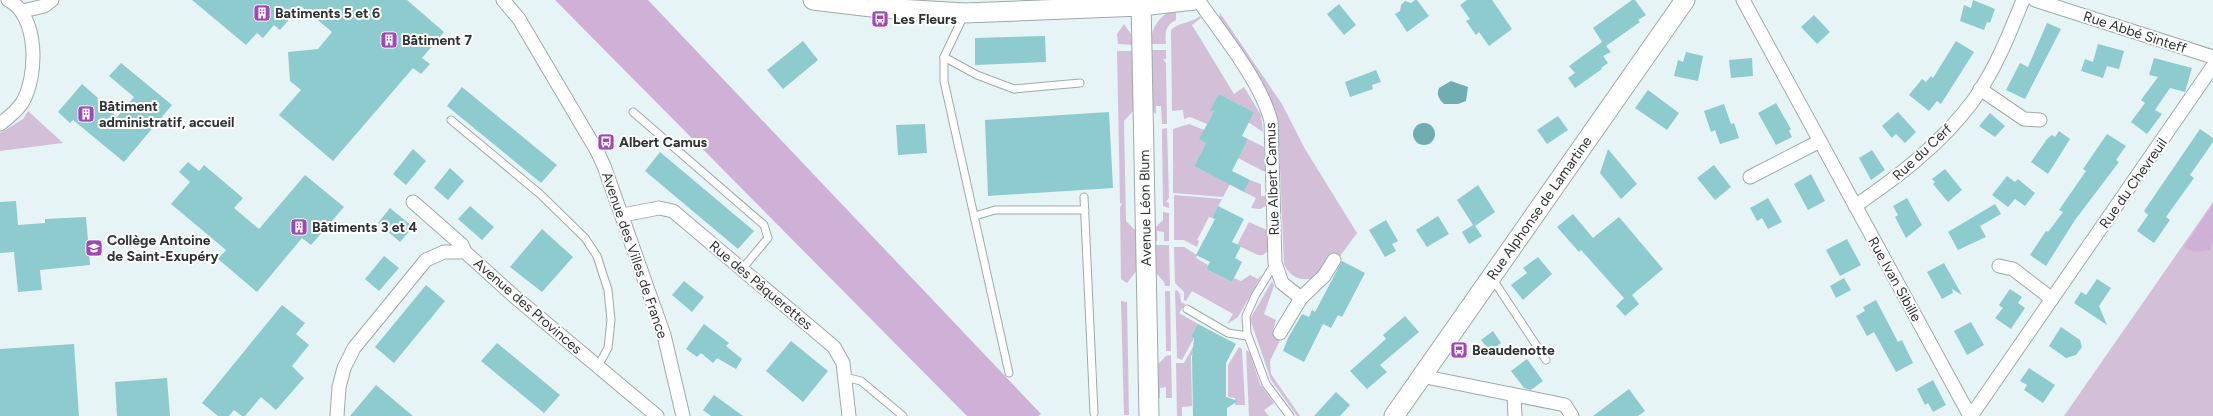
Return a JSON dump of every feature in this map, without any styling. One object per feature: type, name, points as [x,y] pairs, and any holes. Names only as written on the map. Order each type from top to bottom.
[{"type":"street","points":[[0,124],[10,117],[22,103],[32,78],[33,44],[23,11],[17,5],[8,0]]},
{"type":"street","points":[[23,11],[44,6],[52,0]]},
{"type":"street","name":"Avenue des Villes de France","points":[[503,0],[518,19],[598,151],[623,215],[664,334],[683,416]]},
{"type":"street","name":"Avenue des Villes de France","points":[[515,0],[518,19]]},
{"type":"street","points":[[813,0],[880,4],[965,13],[1062,5],[1194,0]]},
{"type":"street","name":"Rue Albert Camus","points":[[1198,0],[1228,42],[1267,105],[1271,121],[1275,263],[1282,283],[1301,298]]},
{"type":"street","name":"Rue Alphonse de Lamartine","points":[[1394,416],[1685,0]]},
{"type":"street","name":"Rue Ivan Sibille","points":[[1743,0],[1970,416]]},
{"type":"street","name":"Rue du Cerf","points":[[1855,206],[1896,178],[1932,147],[1956,122],[1980,89],[2004,44],[2023,0]]},
{"type":"street","name":"Rue Abbé Sinteff","points":[[2035,0],[2213,57]]},
{"type":"street","name":"Avenue Léon Blum","points":[[1141,3],[1149,416]]},
{"type":"street","name":"Rue du Chevreuil","points":[[1970,416],[2213,66]]},
{"type":"street","points":[[1980,89],[2024,119],[2040,120]]},
{"type":"street","points":[[1750,177],[1820,141]]},
{"type":"street","points":[[412,202],[462,245],[465,252]]},
{"type":"street","name":"Rue des Pâquerettes","points":[[623,215],[659,208],[673,211],[834,347],[843,363],[849,416]]},
{"type":"street","name":"Avenue des Provinces","points":[[337,416],[339,387],[344,368],[354,348],[426,260],[444,252],[465,252],[657,416]]},
{"type":"street","points":[[1280,333],[1301,298],[1324,276],[1334,260]]},
{"type":"street","points":[[1999,266],[2012,269],[2052,299]]},
{"type":"street","points":[[1421,376],[1514,396],[1565,405],[1572,416]]},
{"type":"street","points":[[1514,396],[1515,416]]},
{"type":"lane","points":[[965,13],[956,28],[944,57],[944,81],[1010,373]]},
{"type":"lane","points":[[944,57],[977,75],[1014,89],[1080,83]]},
{"type":"lane","points":[[633,112],[764,225],[768,238],[742,269]]},
{"type":"lane","points":[[451,120],[540,194],[585,238],[597,256],[608,290],[612,320],[608,348],[598,366]]},
{"type":"lane","points":[[1084,197],[1094,413]]},
{"type":"lane","points":[[975,216],[995,210],[1085,210]]},
{"type":"lane","points":[[1275,263],[1255,296],[1246,316],[1247,336],[1266,384],[1290,416]]},
{"type":"lane","points":[[1491,277],[1546,360]]},
{"type":"lane","points":[[1187,310],[1228,333],[1247,336]]},
{"type":"lane","points":[[845,377],[861,382],[903,416]]},
{"type":"shaded area","points":[[555,0],[648,0],[1041,414],[1038,416],[967,416]]},
{"type":"shaded area","points":[[1176,9],[1176,20],[1170,24],[1166,30],[1166,44],[1150,44],[1157,22],[1165,15]]},
{"type":"shaded area","points":[[1220,13],[1282,104],[1305,149],[1357,233],[1338,259],[1329,255],[1314,278],[1304,279],[1296,277],[1289,272],[1284,264],[1278,119],[1271,101],[1219,18]]},
{"type":"shaded area","points":[[1200,16],[1201,18],[1192,25],[1234,94],[1244,87],[1261,115],[1263,132],[1248,122],[1254,112],[1219,94],[1211,109],[1214,111],[1207,124],[1190,117],[1184,119],[1183,110],[1172,111],[1171,30],[1177,25]]},
{"type":"shaded area","points":[[1124,24],[1131,34],[1133,45],[1118,44],[1117,34]]},
{"type":"shaded area","points":[[1150,50],[1166,50],[1166,59],[1163,59],[1166,63],[1167,124],[1162,124],[1161,106],[1156,106],[1156,114],[1152,110]]},
{"type":"shaded area","points":[[1117,51],[1134,51],[1134,110],[1124,121],[1126,221],[1136,231],[1137,270],[1127,283],[1121,279],[1120,207],[1122,204],[1120,203]]},
{"type":"shaded area","points":[[28,111],[63,143],[0,151],[0,133],[23,119]]},
{"type":"shaded area","points":[[1189,124],[1204,130],[1206,143],[1194,166],[1230,184],[1223,197],[1173,193],[1173,129]]},
{"type":"shaded area","points":[[1167,128],[1169,198],[1166,202],[1169,203],[1169,208],[1163,206],[1162,129]]},
{"type":"shaded area","points":[[1248,139],[1264,147],[1265,172],[1238,158]]},
{"type":"shaded area","points":[[1250,180],[1261,184],[1261,196],[1266,196],[1266,206],[1260,209],[1251,208],[1256,198],[1244,192]]},
{"type":"shaded area","points":[[1174,195],[1222,199],[1212,218],[1209,217],[1197,240],[1199,241],[1197,247],[1184,240],[1174,240]]},
{"type":"shaded area","points":[[2213,202],[2213,416],[2064,416]]},
{"type":"shaded area","points":[[2213,205],[2213,237],[2210,250],[2194,252],[2184,247]]},
{"type":"shaded area","points":[[1163,212],[1169,213],[1169,241],[1164,241],[1164,232],[1157,231],[1157,241],[1154,241],[1155,228],[1163,220]]},
{"type":"shaded area","points":[[1249,222],[1267,230],[1268,251],[1263,255],[1258,255],[1237,245]]},
{"type":"shaded area","points":[[1153,245],[1169,245],[1170,286],[1165,286],[1164,282],[1155,272]]},
{"type":"shaded area","points":[[1174,247],[1184,247],[1197,255],[1196,258],[1208,265],[1206,269],[1232,282],[1234,278],[1241,281],[1250,275],[1258,279],[1263,273],[1238,317],[1227,324],[1233,314],[1192,291],[1186,301],[1184,300],[1184,292],[1175,283]]},
{"type":"shaded area","points":[[1272,281],[1274,286],[1264,314],[1276,320],[1273,331],[1282,336],[1270,361],[1271,374],[1300,416],[1297,416],[1271,380],[1250,319]]},
{"type":"shaded area","points":[[1177,290],[1180,294],[1181,302],[1185,304],[1179,313],[1198,324],[1191,336],[1194,338],[1182,360],[1177,358],[1175,291]]},
{"type":"shaded area","points":[[1165,291],[1170,291],[1171,351],[1166,351]]},
{"type":"shaded area","points":[[1121,301],[1127,302],[1129,415],[1124,415]]},
{"type":"shaded area","points":[[1194,345],[1197,347],[1191,356],[1192,406],[1182,407],[1182,416],[1177,416],[1176,363],[1184,363]]},
{"type":"shaded area","points":[[1239,347],[1242,349],[1245,405],[1235,405],[1235,398],[1228,397],[1228,365]]},
{"type":"shaded area","points":[[1246,350],[1250,353],[1260,384],[1274,403],[1264,410],[1269,416],[1249,416]]},
{"type":"shaded area","points":[[1171,355],[1172,398],[1166,398],[1166,387],[1160,388],[1160,398],[1158,398],[1157,365],[1166,356]]},
{"type":"water","points":[[1451,81],[1468,87],[1466,101],[1458,104],[1444,104],[1438,97],[1439,88]]},
{"type":"water","points":[[1420,123],[1428,123],[1435,130],[1435,138],[1428,145],[1420,145],[1413,138],[1413,130]]},
{"type":"building","points":[[192,0],[407,0],[444,32],[422,58],[430,64],[421,74],[413,68],[333,161],[279,115],[301,90],[290,81],[288,52],[318,49],[332,32],[301,6],[280,30],[274,25],[263,38],[257,33],[246,45]]},
{"type":"building","points":[[1417,0],[1429,16],[1407,32],[1395,14],[1400,11],[1401,5],[1405,1],[1411,3]]},
{"type":"building","points":[[1467,0],[1492,0],[1512,29],[1489,46],[1479,32],[1476,35],[1466,21],[1470,19],[1460,5]]},
{"type":"building","points":[[1632,0],[1635,0],[1646,15],[1638,20],[1640,22],[1606,46],[1611,52],[1603,56],[1608,63],[1575,88],[1568,78],[1575,73],[1569,66],[1602,42],[1593,28]]},
{"type":"building","points":[[1973,0],[1995,9],[1990,23],[1987,22],[1984,30],[1960,21],[1964,5],[1971,8]]},
{"type":"building","points":[[1339,4],[1356,25],[1344,35],[1327,14]]},
{"type":"building","points":[[1814,15],[1830,32],[1817,44],[1801,27]]},
{"type":"building","points":[[2047,23],[2061,29],[2025,99],[2006,90],[2020,63],[2028,67]]},
{"type":"building","points":[[1045,36],[1046,62],[975,65],[975,38]]},
{"type":"building","points":[[803,41],[818,60],[783,89],[767,70]]},
{"type":"building","points":[[1956,41],[1974,52],[1941,104],[1937,101],[1929,111],[1909,95],[1922,79],[1926,82],[1931,76],[1933,78]]},
{"type":"building","points":[[2098,44],[2124,51],[2119,69],[2107,66],[2103,78],[2081,71],[2085,59],[2093,62]]},
{"type":"building","points":[[1686,52],[1703,56],[1698,81],[1674,76],[1678,60],[1683,62]]},
{"type":"building","points":[[1752,58],[1753,76],[1731,78],[1729,60]]},
{"type":"building","points":[[2154,58],[2192,68],[2185,92],[2170,88],[2155,110],[2162,114],[2147,134],[2131,122],[2145,103],[2141,100],[2158,77],[2149,75]]},
{"type":"building","name":"Bâtiment administratif, accueil","points":[[121,63],[172,105],[124,162],[73,120],[70,123],[58,112],[82,84],[98,98],[97,100],[117,117],[134,97],[109,76]]},
{"type":"building","points":[[1376,70],[1381,82],[1372,85],[1373,89],[1350,97],[1345,82]]},
{"type":"building","points":[[462,87],[557,165],[541,183],[447,106]]},
{"type":"building","points":[[1648,90],[1679,113],[1667,130],[1635,108]]},
{"type":"building","points":[[1219,94],[1254,112],[1242,136],[1248,139],[1232,171],[1250,180],[1244,192],[1194,166],[1206,143],[1199,139],[1214,111],[1210,110]]},
{"type":"building","points":[[1776,103],[1791,129],[1789,131],[1792,137],[1776,145],[1758,113]]},
{"type":"building","points":[[1724,104],[1731,124],[1734,123],[1739,138],[1720,144],[1715,130],[1711,132],[1704,111]]},
{"type":"building","points":[[1109,112],[1113,188],[988,196],[985,120]]},
{"type":"building","points":[[1898,112],[1916,132],[1905,143],[1896,134],[1892,138],[1882,126]]},
{"type":"building","points":[[1990,113],[2005,126],[1995,137],[1979,126]]},
{"type":"building","points":[[1558,116],[1568,130],[1547,144],[1537,130]]},
{"type":"building","points":[[925,124],[927,153],[898,155],[896,125]]},
{"type":"building","points":[[2200,129],[2213,138],[2213,142],[2190,175],[2194,178],[2166,217],[2170,220],[2154,243],[2137,231],[2148,215],[2144,211]]},
{"type":"building","points":[[2059,131],[2070,139],[2048,174],[2031,162],[2047,139],[2052,135],[2055,137]]},
{"type":"building","points":[[2107,134],[2126,146],[2116,160],[2119,162],[2075,220],[2046,266],[2030,255],[2046,231],[2048,232],[2063,212],[2059,210],[2086,171],[2083,169]]},
{"type":"building","points":[[413,149],[426,161],[406,185],[393,174]]},
{"type":"building","points":[[1608,149],[1637,184],[1621,199],[1600,173]]},
{"type":"building","points":[[1872,150],[1885,170],[1871,180],[1859,158]]},
{"type":"building","points":[[660,152],[754,231],[738,249],[645,171]]},
{"type":"building","name":"Bâtiments 3 et 4","points":[[188,162],[199,171],[204,165],[243,198],[234,208],[259,229],[305,175],[344,207],[311,245],[302,238],[257,292],[218,259],[226,250],[171,204],[190,182],[179,172]]},
{"type":"building","points":[[1714,165],[1731,187],[1715,200],[1697,178]]},
{"type":"building","points":[[450,168],[464,181],[448,200],[434,188]]},
{"type":"building","points":[[1945,169],[1962,190],[1948,202],[1933,184],[1935,182],[1932,179]]},
{"type":"building","points":[[1811,174],[1825,201],[1808,210],[1794,184]]},
{"type":"building","points":[[2007,176],[2015,182],[2018,179],[2035,193],[2025,206],[2015,199],[2008,207],[1992,195]]},
{"type":"building","points":[[1478,185],[1495,212],[1475,226],[1482,236],[1469,244],[1462,232],[1473,225],[1457,200]]},
{"type":"building","points":[[1768,198],[1782,222],[1768,229],[1762,218],[1757,221],[1750,208]]},
{"type":"building","points":[[1907,198],[1922,225],[1906,238],[1895,217],[1898,215],[1893,206]]},
{"type":"building","points":[[16,201],[18,225],[45,223],[45,219],[86,217],[90,265],[40,270],[42,290],[18,292],[14,252],[0,253],[0,202]]},
{"type":"building","points":[[1995,204],[2001,214],[1980,226],[1986,237],[1958,250],[1948,232]]},
{"type":"building","points":[[470,206],[494,227],[482,240],[458,219]]},
{"type":"building","points":[[1218,206],[1244,219],[1232,242],[1241,246],[1235,258],[1242,262],[1232,282],[1206,269],[1210,262],[1196,255],[1215,219],[1212,218]]},
{"type":"building","points":[[390,208],[413,227],[400,242],[378,223]]},
{"type":"building","points":[[1573,214],[1593,238],[1619,217],[1663,269],[1632,295],[1639,304],[1625,316],[1616,306],[1624,298],[1581,250],[1579,252],[1557,227]]},
{"type":"building","points":[[1438,216],[1449,234],[1427,247],[1416,230]]},
{"type":"building","points":[[1386,220],[1398,241],[1392,244],[1396,251],[1385,257],[1369,230]]},
{"type":"building","points":[[542,229],[573,257],[542,292],[510,267]]},
{"type":"building","points":[[1847,239],[1861,265],[1840,276],[1826,250]]},
{"type":"building","points":[[384,256],[399,268],[379,291],[365,279]]},
{"type":"building","points":[[1538,257],[1552,274],[1523,300],[1511,285],[1527,273],[1523,268]]},
{"type":"building","points":[[1342,261],[1365,273],[1342,317],[1338,315],[1331,328],[1323,324],[1304,362],[1283,351],[1288,338],[1302,314],[1309,317],[1312,310],[1315,312]]},
{"type":"building","points":[[1944,263],[1962,295],[1952,289],[1953,293],[1942,299],[1927,272]]},
{"type":"building","points":[[1844,278],[1851,290],[1836,298],[1830,286]]},
{"type":"building","points":[[2097,279],[2111,288],[2099,306],[2107,325],[2074,303],[2081,292],[2086,295]]},
{"type":"building","points":[[684,281],[704,297],[692,312],[672,295]]},
{"type":"building","points":[[426,285],[445,301],[394,363],[375,347]]},
{"type":"building","points":[[2010,289],[2022,297],[2018,303],[2025,308],[2011,329],[1995,318],[2003,308],[1999,305]]},
{"type":"building","points":[[1876,300],[1898,342],[1902,340],[1913,363],[1896,372],[1874,332],[1867,336],[1856,316],[1865,311],[1863,307]]},
{"type":"building","points":[[282,305],[305,323],[296,334],[309,345],[292,366],[304,378],[276,410],[261,397],[245,416],[242,416],[234,410],[229,416],[218,416],[202,403]]},
{"type":"building","points":[[1405,316],[1419,332],[1380,365],[1387,372],[1367,389],[1350,371],[1386,339],[1383,335]]},
{"type":"building","points":[[1971,322],[1984,345],[1967,355],[1954,331]]},
{"type":"building","points":[[704,324],[729,343],[726,346],[742,359],[736,369],[717,358],[713,363],[701,353],[697,357],[686,349]]},
{"type":"building","points":[[1198,324],[1236,344],[1226,363],[1226,397],[1238,401],[1227,408],[1227,416],[1193,416],[1192,358],[1194,338],[1191,336]]},
{"type":"building","points":[[2061,327],[2080,340],[2082,347],[2076,355],[2066,358],[2049,346]]},
{"type":"building","points":[[1493,331],[1501,343],[1490,351],[1481,340]]},
{"type":"building","points":[[791,341],[828,371],[803,402],[766,371]]},
{"type":"building","points":[[497,343],[560,395],[544,413],[481,361]]},
{"type":"building","points":[[74,344],[79,416],[0,416],[0,349]]},
{"type":"building","points":[[1527,359],[1543,381],[1531,390],[1524,388],[1511,371]]},
{"type":"building","points":[[2029,368],[2055,385],[2043,403],[2024,390],[2027,385],[2020,381]]},
{"type":"building","points":[[167,378],[170,416],[117,416],[115,382]]},
{"type":"building","points":[[1933,380],[1946,405],[1933,412],[1928,403],[1925,405],[1917,389]]},
{"type":"building","points":[[376,385],[413,416],[350,416]]},
{"type":"building","points":[[1629,389],[1645,411],[1638,416],[1593,416]]},
{"type":"building","points":[[1336,392],[1350,405],[1340,416],[1314,416]]},
{"type":"building","points":[[714,395],[743,416],[711,416],[703,410]]},
{"type":"place","name":"Batiments 5 et 6","points":[[262,13]]},
{"type":"place","name":"Les Fleurs","points":[[880,19]]},
{"type":"place","name":"Bâtiment 7","points":[[389,40]]},
{"type":"place","name":"Bâtiment administratif, accueil","points":[[86,114]]},
{"type":"place","name":"Albert Camus","points":[[606,142]]},
{"type":"place","name":"Bâtiments 3 et 4","points":[[299,227]]},
{"type":"place","name":"Collège Antoine de Saint-Exupéry","points":[[94,248]]},
{"type":"place","name":"Beaudenotte","points":[[1459,350]]}]
